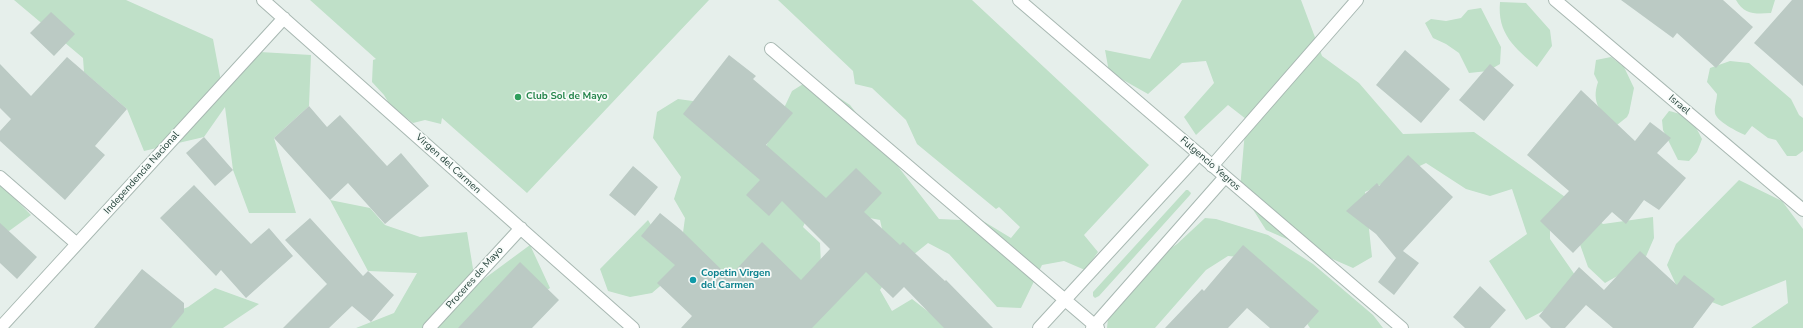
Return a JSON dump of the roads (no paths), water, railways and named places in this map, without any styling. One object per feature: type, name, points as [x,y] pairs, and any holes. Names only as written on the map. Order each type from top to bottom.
[{"type":"street","name":"Virgen del Carmen","points":[[263,0],[633,328]]},
{"type":"street","name":"Fulgencio Yegros","points":[[1019,0],[1402,328]]},
{"type":"street","points":[[1212,166],[1357,0]]},
{"type":"street","name":"Israel","points":[[1556,0],[1803,210]]},
{"type":"street","name":"Independencia Nacional","points":[[0,328],[284,18]]},
{"type":"street","points":[[771,49],[1095,327],[1225,177]]},
{"type":"street","points":[[1039,328],[1064,299],[1199,154]]},
{"type":"street","points":[[0,177],[77,244]]},
{"type":"street","name":"Proceres de Mayo","points":[[430,328],[521,228]]},
{"type":"place","name":"Club Sol de Mayo","points":[[518,97]]},
{"type":"place","name":"Copetin Virgen del Carmen","points":[[693,280]]}]
